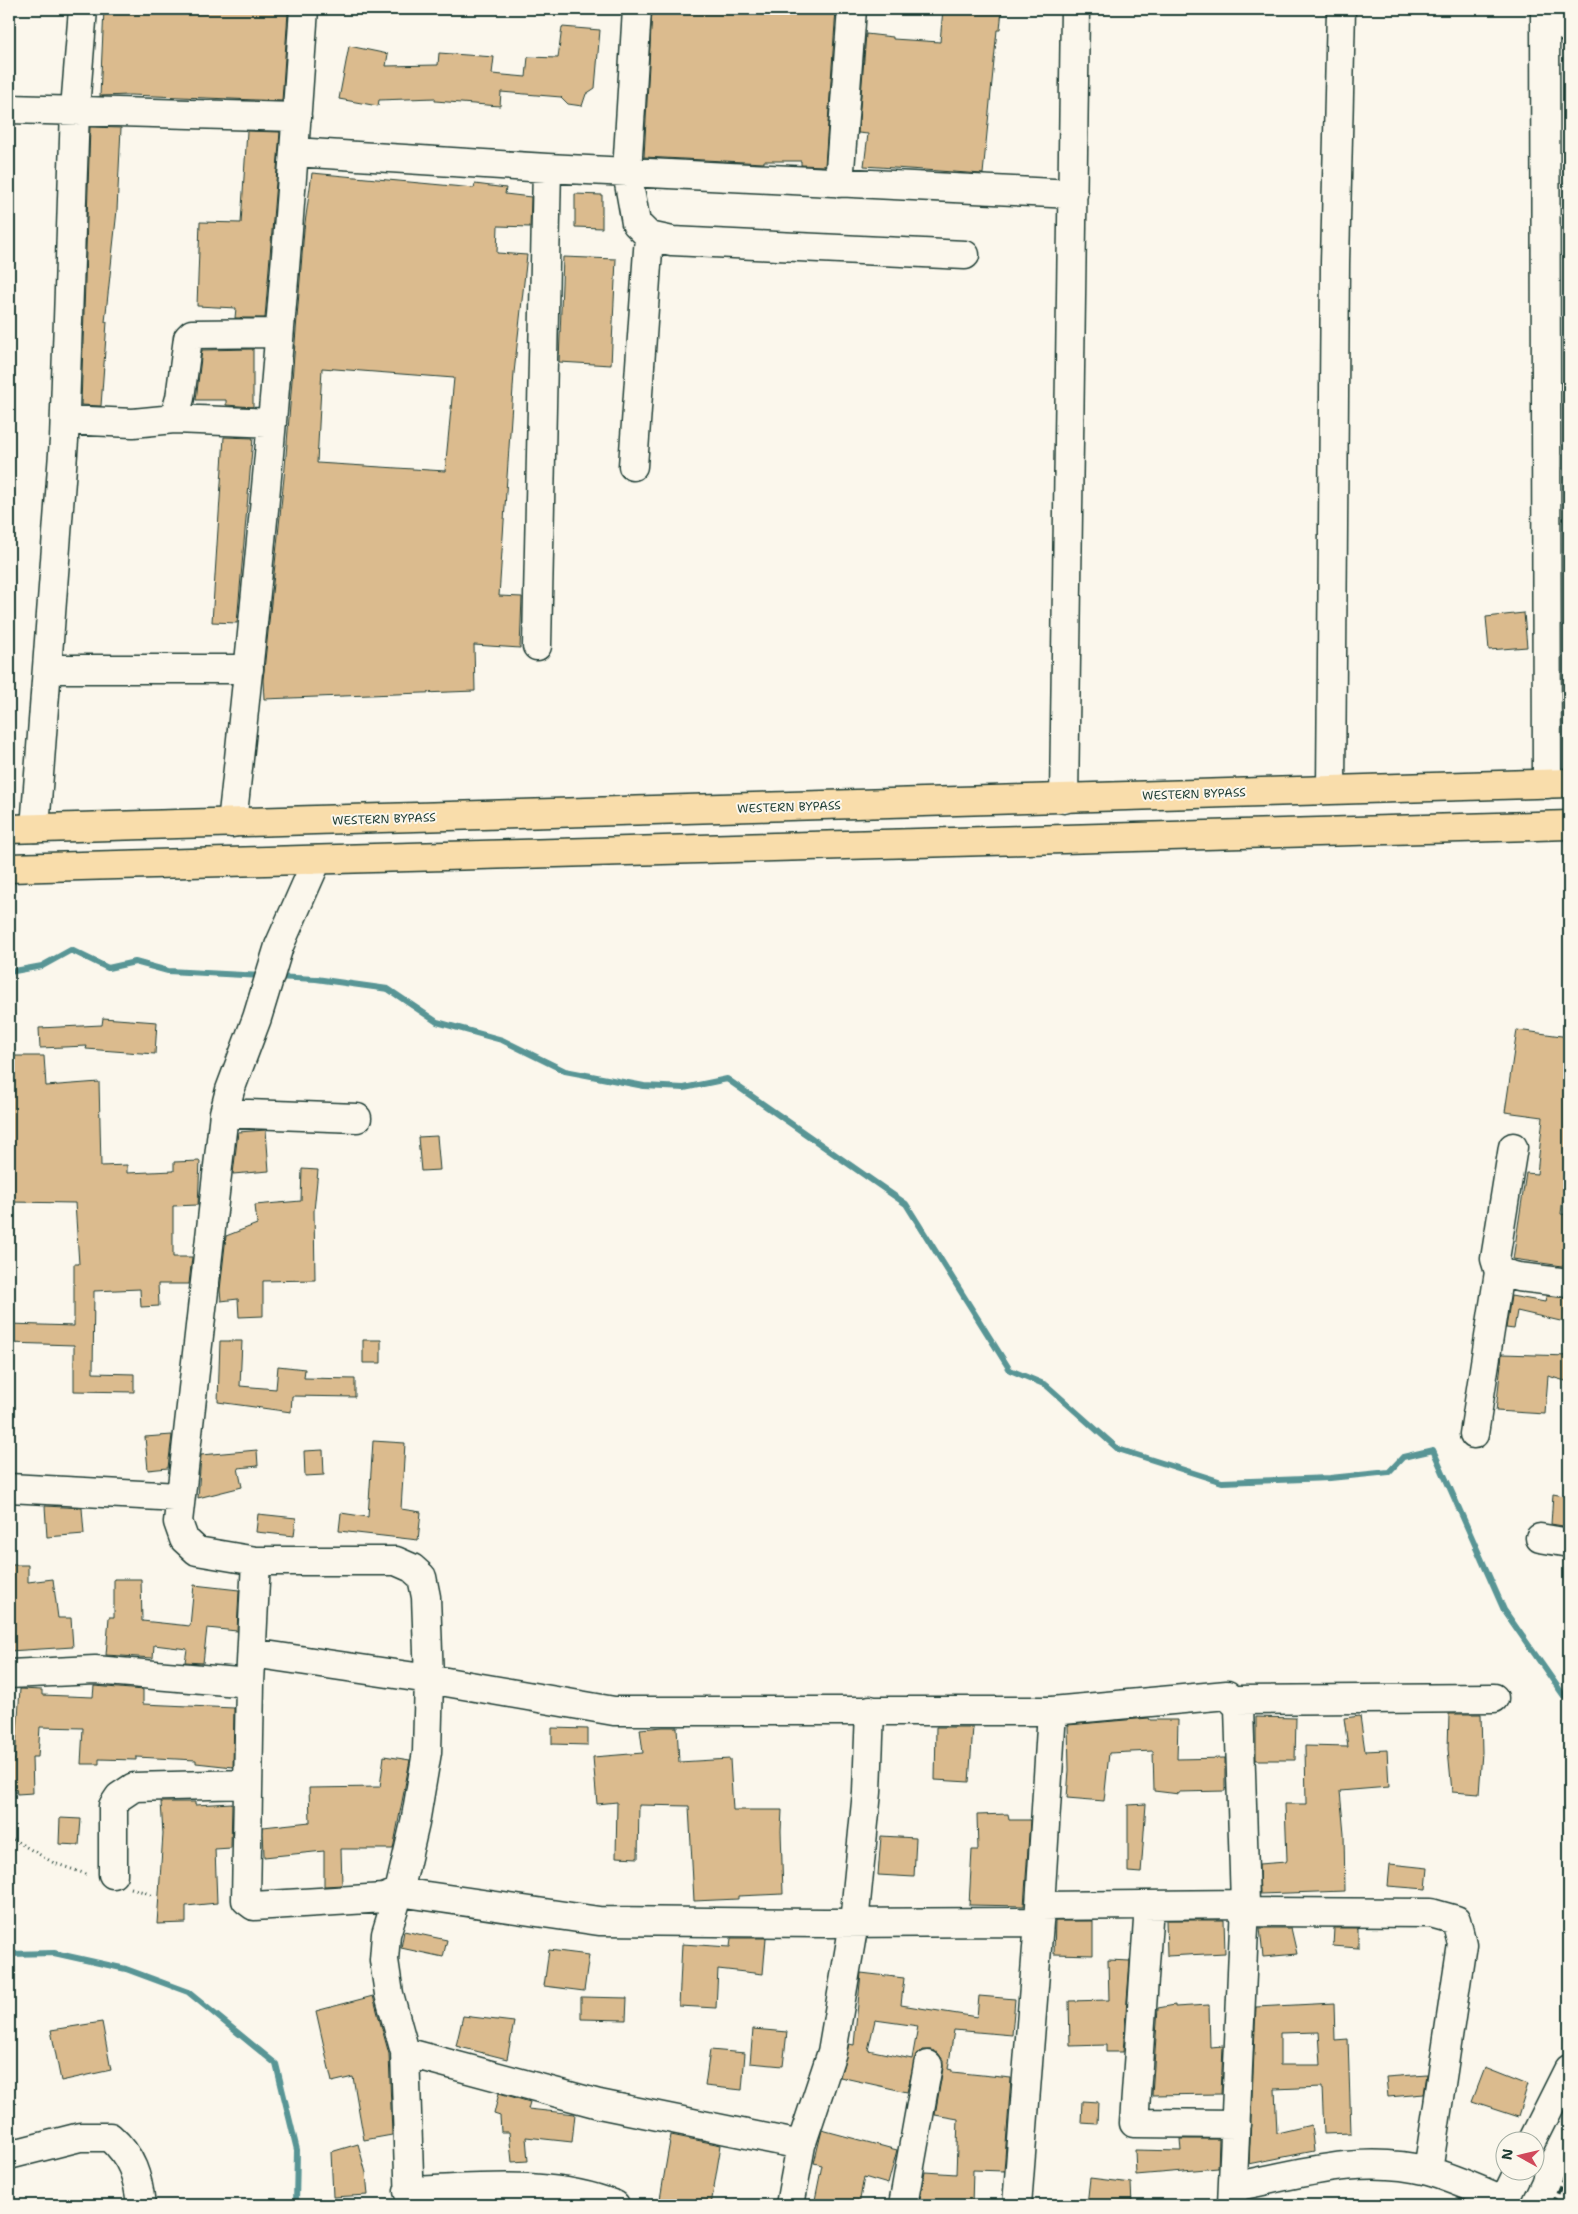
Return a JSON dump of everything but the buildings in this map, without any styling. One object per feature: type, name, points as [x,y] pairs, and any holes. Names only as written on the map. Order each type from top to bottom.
[{"type":"main road","name":"WESTERN BYPASS","points":[[9,829],[1558,783]]},
{"type":"main road","points":[[9,868],[955,840],[1569,825]]},
{"type":"street","points":[[35,828],[65,420],[75,109],[83,9]]},
{"type":"street","points":[[232,823],[249,669],[272,423],[304,9]]},
{"type":"street","points":[[637,9],[626,172],[636,223],[650,236],[672,240],[965,255]]},
{"type":"street","points":[[839,183],[852,9]]},
{"type":"street","points":[[1064,799],[1075,9]]},
{"type":"street","points":[[1330,789],[1334,263],[1342,9]]},
{"type":"street","points":[[1546,9],[1569,29]]},
{"type":"street","points":[[1546,9],[1558,783]]},
{"type":"street","points":[[9,109],[75,109],[297,117]]},
{"type":"street","points":[[294,152],[547,168],[1073,194]]},
{"type":"street","points":[[537,646],[547,168]]},
{"type":"street","points":[[633,466],[650,236]]},
{"type":"street","points":[[174,419],[180,398],[188,338],[192,334],[199,332],[279,333]]},
{"type":"street","points":[[65,420],[133,423],[174,419],[272,423]]},
{"type":"street","points":[[47,668],[249,669]]},
{"type":"street","points":[[317,860],[279,946],[257,1018],[230,1090],[224,1113],[179,1497],[178,1522],[184,1539],[197,1551],[256,1561],[396,1561],[412,1568],[422,1577],[426,1597],[427,1752],[415,1823],[399,1892],[386,1934],[384,1960],[389,1994],[405,2052],[409,2198],[531,2187],[564,2190],[592,2196],[615,2205]]},
{"type":"street","points":[[224,1113],[357,1118]]},
{"type":"street","points":[[1474,1434],[1499,1272],[1495,1259],[1513,1147]]},
{"type":"street","points":[[1499,1272],[1518,1277],[1569,1283]]},
{"type":"street","points":[[9,1488],[179,1497]]},
{"type":"street","points":[[1540,1538],[1569,1543]]},
{"type":"street","points":[[256,1561],[250,1683],[248,1784],[246,1900],[250,1904],[254,1906],[384,1898],[399,1892],[599,1921],[854,1922],[1039,1914],[1149,1906],[1432,1913],[1456,1920],[1462,1944],[1428,2171]]},
{"type":"street","points":[[252,1653],[614,1711],[870,1710],[1052,1712],[1227,1695],[1239,1707],[1244,1908],[1233,2196],[1344,2164],[1386,2164],[1428,2171],[1503,2202],[1513,2182]]},
{"type":"street","points":[[9,1674],[95,1670],[250,1683]]},
{"type":"street","points":[[1234,1700],[1494,1698]]},
{"type":"street","points":[[790,2205],[802,2145],[832,2052],[854,1922],[867,1792],[870,1710]]},
{"type":"street","points":[[1018,2205],[1052,1712]]},
{"type":"street","points":[[109,1878],[113,1806],[119,1797],[134,1787],[248,1784]]},
{"type":"street","points":[[1149,1906],[1134,2123],[1236,2124]]},
{"type":"street","points":[[405,2052],[599,2104],[802,2145]]},
{"type":"street","points":[[903,2205],[928,2065]]},
{"type":"street","points":[[1537,2132],[1569,2068]]},
{"type":"street","points":[[9,2155],[80,2137],[110,2137],[124,2149],[132,2162],[141,2205]]},
{"type":"path","points":[[9,1838],[54,1863],[109,1878],[153,1895]]},
{"type":"waterway","points":[[9,972],[42,966],[71,950],[108,968],[135,962],[168,971],[263,976]]},
{"type":"waterway","points":[[275,977],[316,979],[388,989],[437,1022],[502,1040],[565,1071],[644,1086],[684,1088],[727,1079],[906,1204],[1010,1370],[1046,1385],[1118,1449],[1222,1482],[1330,1478],[1389,1472],[1403,1457],[1433,1450],[1504,1610],[1564,1696],[1569,1700]]},
{"type":"waterway","points":[[9,1954],[54,1953],[126,1969],[188,1992],[276,2064],[297,2150],[296,2205]]},
{"type":"railway","points":[[1553,2205],[1569,2165]]}]
